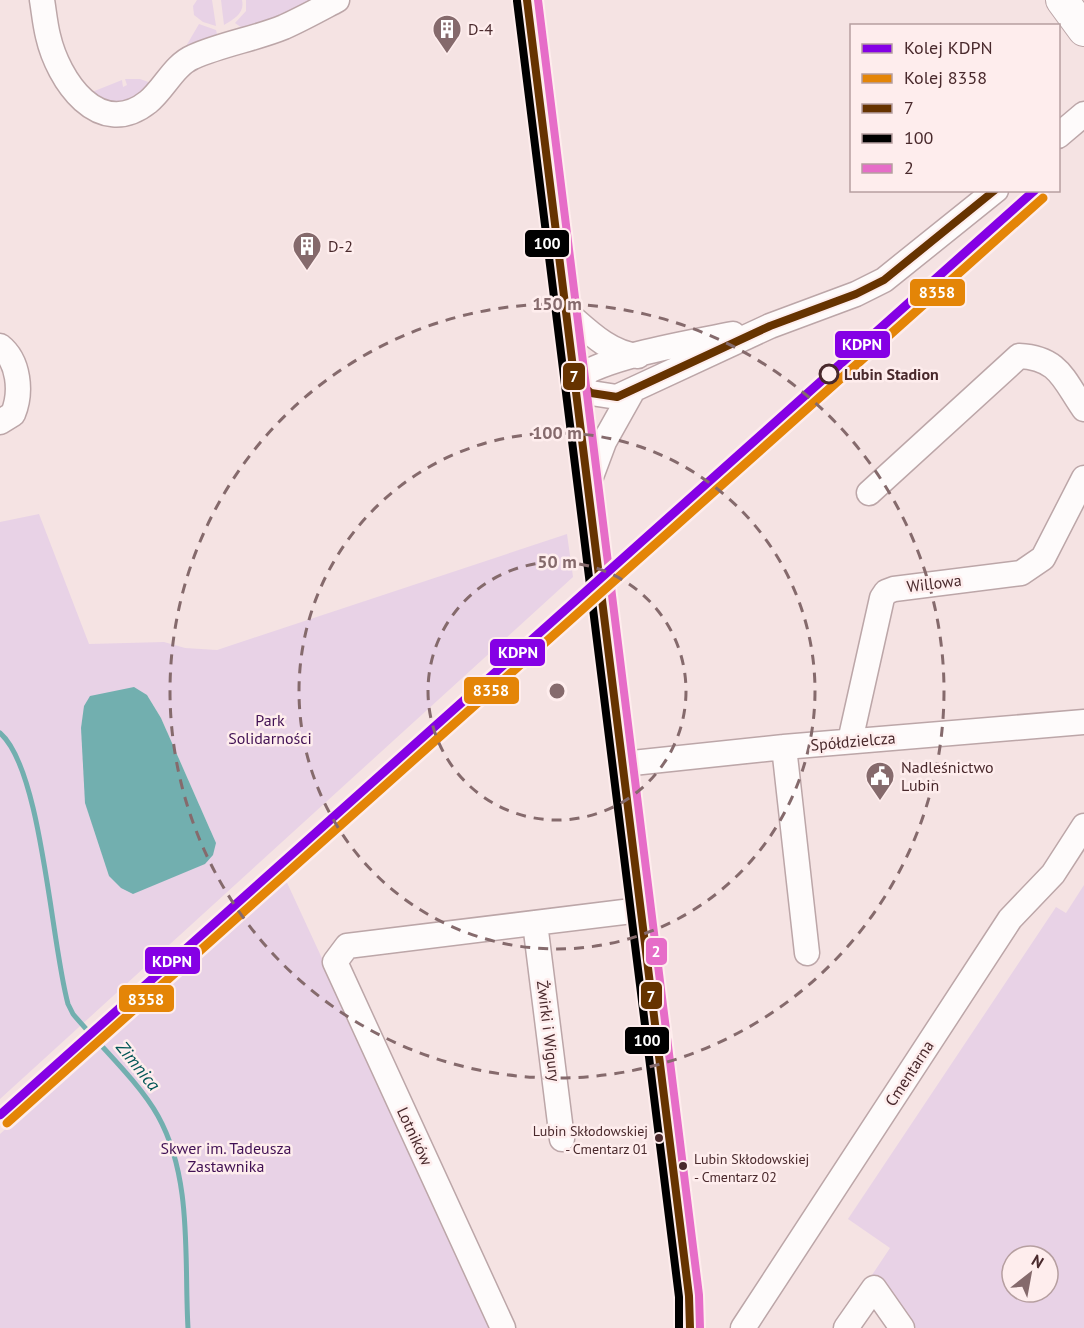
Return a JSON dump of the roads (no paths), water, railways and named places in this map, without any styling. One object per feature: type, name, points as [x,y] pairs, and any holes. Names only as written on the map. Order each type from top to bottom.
[{"type":"main road","points":[[1062,0],[1084,30]]},
{"type":"street","points":[[42,0],[48,37],[75,94],[105,113],[120,114],[135,111],[149,101],[191,57],[284,27],[337,0]]},
{"type":"street","points":[[527,0],[689,1296],[690,1328]]},
{"type":"street","points":[[1060,135],[1084,114]]},
{"type":"street","points":[[575,379],[585,389],[598,396],[616,397],[632,392],[770,326],[856,294],[884,280],[994,192]]},
{"type":"street","points":[[566,312],[607,346],[624,354],[638,356]]},
{"type":"street","points":[[575,379],[590,369],[770,326]]},
{"type":"street","points":[[0,346],[7,351],[15,367],[18,388],[13,414],[0,422]]},
{"type":"street","points":[[869,493],[1019,356],[1033,357],[1053,364],[1084,409]]},
{"type":"street","points":[[587,486],[604,442],[632,392]]},
{"type":"street","name":"Willowa","points":[[850,741],[882,598],[886,592],[894,589],[1021,573],[1043,558],[1084,478]]},
{"type":"street","name":"Spółdzielcza","points":[[623,764],[784,747],[1084,722]]},
{"type":"street","points":[[784,747],[807,952]]},
{"type":"street","name":"Cmentarna","points":[[743,1328],[1010,919],[1053,874],[1084,826]]},
{"type":"street","points":[[536,923],[640,910]]},
{"type":"street","name":"Lotników","points":[[503,1328],[335,962],[347,946],[536,923]]},
{"type":"street","name":"Żwirki i Wigury","points":[[536,923],[562,1139]]},
{"type":"street","points":[[846,1328],[874,1288],[902,1328]]},
{"type":"water","points":[[134,687],[147,695],[161,718],[216,843],[213,855],[205,864],[133,894],[121,888],[109,876],[85,803],[81,728],[84,706],[90,696]]},
{"type":"waterway","name":"Zimnica","points":[[0,733],[14,752],[26,782],[43,859],[68,1004],[73,1014],[150,1103],[169,1140],[177,1166],[185,1220],[188,1328]]},
{"type":"rail line","name":"KDPN","points":[[0,1115],[1033,192]]},
{"type":"rail line","name":"8358","points":[[7,1123],[1043,198]]},
{"type":"place","name":"D-4","points":[[447,54]]},
{"type":"place","name":"D-2","points":[[307,272]]},
{"type":"place","name":"Lubin Stadion","points":[[829,374]]},
{"type":"place","name":"Nadleśnictwo Lubin","points":[[880,802]]},
{"type":"place","name":"Lubin Skłodowskiej - Cmentarz 01","points":[[659,1138]]},
{"type":"place","name":"Lubin Skłodowskiej - Cmentarz 02","points":[[683,1166]]},
{"type":"park label","name":"Park Solidarności","points":[[270,729]]},
{"type":"park label","name":"Skwer im. Tadeusza Zastawnika","points":[[226,1157]]}]
